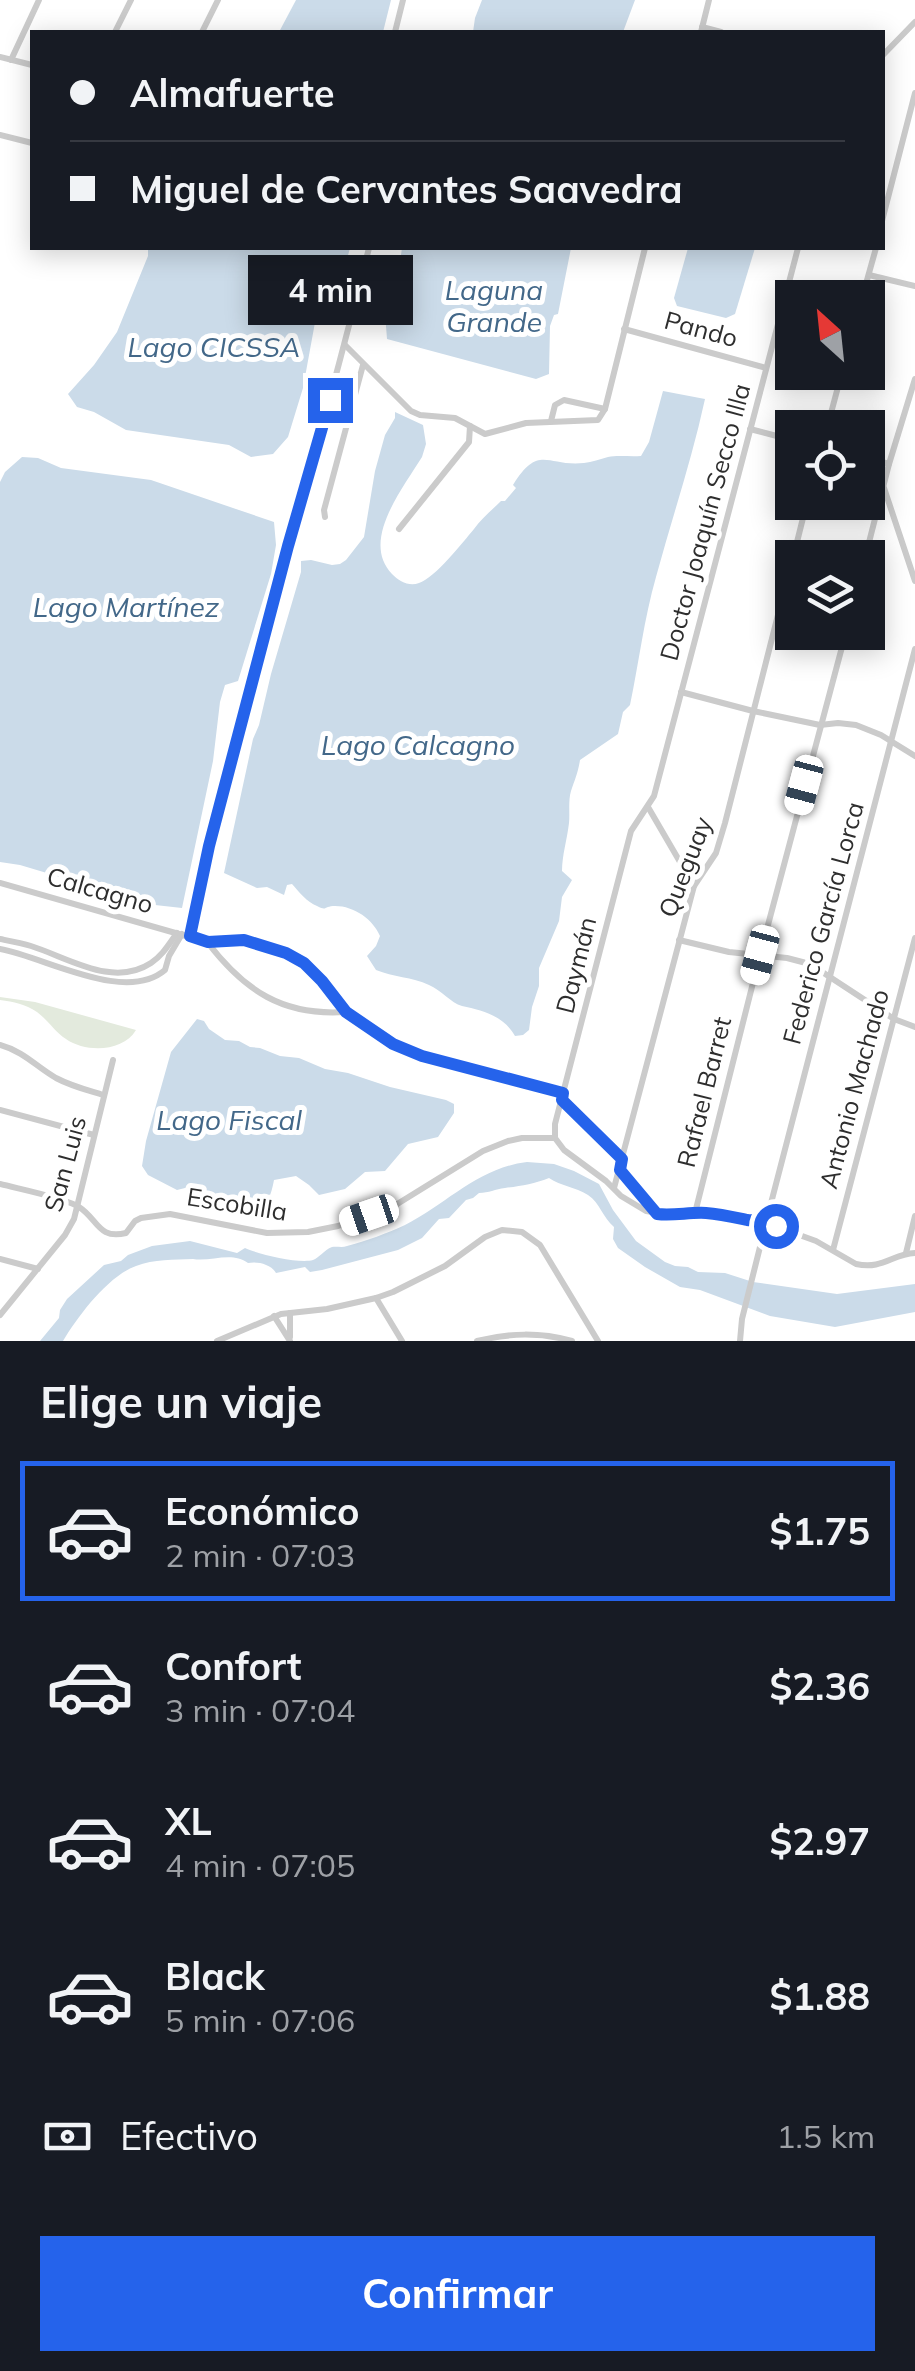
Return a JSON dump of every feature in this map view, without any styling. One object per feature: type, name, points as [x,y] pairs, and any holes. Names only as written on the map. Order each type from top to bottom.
[{"type":"street","points":[[12,60],[39,0]]},
{"type":"street","points":[[116,30],[131,0]]},
{"type":"street","points":[[203,30],[218,0]]},
{"type":"street","points":[[396,30],[404,0]]},
{"type":"street","points":[[701,30],[709,0]]},
{"type":"street","points":[[885,53],[915,22]]},
{"type":"street","points":[[0,58],[30,65]]},
{"type":"street","points":[[885,210],[915,94]]},
{"type":"street","points":[[0,135],[30,142]]},
{"type":"street","points":[[885,181],[892,183]]},
{"type":"street","points":[[0,939],[131,983],[152,979],[165,970],[183,935],[209,846],[369,250]]},
{"type":"street","points":[[399,529],[469,442],[526,423],[598,420],[604,415],[644,250]]},
{"type":"street","name":"Doctor Joaquín Secco Illa","points":[[648,806],[654,796],[797,250]]},
{"type":"street","points":[[867,280],[875,250]]},
{"type":"street","points":[[868,275],[915,286]]},
{"type":"street","name":"Pando","points":[[624,329],[766,368]]},
{"type":"street","points":[[345,345],[411,411],[454,418],[485,434]]},
{"type":"street","points":[[325,517],[363,365]]},
{"type":"street","points":[[357,384],[377,378]]},
{"type":"street","points":[[885,484],[911,408],[915,379]]},
{"type":"street","points":[[551,421],[558,402],[564,400],[605,409]]},
{"type":"street","points":[[469,442],[470,425]]},
{"type":"street","points":[[750,428],[775,435]]},
{"type":"street","points":[[885,463],[890,464]]},
{"type":"street","points":[[885,491],[915,581]]},
{"type":"street","points":[[885,502],[890,504]]},
{"type":"street","name":"Queguay","points":[[614,1188],[694,886],[716,853],[775,627]]},
{"type":"street","name":"Federico García Lorca","points":[[740,1341],[761,1242],[769,1229],[770,1207],[915,649]]},
{"type":"street","name":"Rafael Barret","points":[[695,1213],[841,650]]},
{"type":"street","points":[[680,692],[820,725],[848,723],[870,730],[915,756]]},
{"type":"street","points":[[648,806],[694,886]]},
{"type":"street","name":"Daymán","points":[[555,1138],[555,1124],[631,831],[648,806]]},
{"type":"street","name":"Calcagno","points":[[0,883],[208,942]]},
{"type":"street","points":[[95,974],[142,968],[183,935]]},
{"type":"street","name":"Antonio Machado","points":[[833,1250],[915,938]]},
{"type":"street","points":[[208,942],[244,940],[286,953],[304,963],[346,1012],[383,1039],[412,1052],[562,1097],[622,1159]]},
{"type":"street","points":[[679,940],[729,952],[798,960],[894,1019],[915,1027]]},
{"type":"street","points":[[208,942],[236,975],[274,1001],[308,1011],[346,1012]]},
{"type":"street","points":[[0,949],[20,948]]},
{"type":"street","points":[[0,1045],[16,1049],[68,1084],[103,1095]]},
{"type":"street","name":"San Luis","points":[[0,1315],[65,1235],[78,1206],[113,1060]]},
{"type":"street","points":[[0,1110],[94,1135]]},
{"type":"street","points":[[555,1138],[626,1201],[646,1211],[672,1216],[732,1216],[769,1229],[800,1234],[856,1264],[871,1267],[915,1252]]},
{"type":"street","name":"Escobilla","points":[[78,1206],[101,1230],[111,1234],[126,1233],[141,1218],[170,1214],[267,1233],[308,1232],[394,1206],[508,1141],[555,1138]]},
{"type":"street","points":[[620,1170],[657,1214]]},
{"type":"street","points":[[0,1184],[78,1206]]},
{"type":"street","name":"Federico García Lorca","points":[[760,1220],[770,1207]]},
{"type":"street","points":[[906,1253],[915,1216]]},
{"type":"street","points":[[748,1220],[760,1220],[769,1229]]},
{"type":"street","points":[[760,1220],[769,1229]]},
{"type":"street","points":[[217,1341],[274,1316],[376,1298],[428,1275],[485,1236],[502,1230],[522,1232],[540,1245],[598,1341]]},
{"type":"street","points":[[0,1259],[38,1269]]},
{"type":"street","points":[[376,1298],[402,1341]]},
{"type":"street","points":[[290,1313],[290,1341]]},
{"type":"street","points":[[274,1316],[290,1341]]},
{"type":"street","points":[[479,1341],[531,1334],[572,1341]]},
{"type":"shaded area","points":[[0,997],[35,1002],[136,1030],[113,1046],[84,1047],[62,1036],[33,1009]]},
{"type":"water","points":[[296,0],[391,0],[384,30],[280,30]]},
{"type":"water","points":[[482,0],[635,0],[624,30],[473,30]]},
{"type":"water","name":"Lago CICSSA","points":[[148,250],[349,250],[335,303],[318,306],[303,388],[288,437],[273,454],[251,457],[229,445],[126,430],[77,407],[68,394],[117,332]]},
{"type":"water","name":"Laguna Grande","points":[[402,250],[571,250],[558,314],[550,326],[549,374],[536,379],[387,339],[385,313]]},
{"type":"water","points":[[687,250],[754,250],[735,314],[726,318],[677,306],[674,298]]},
{"type":"water","name":"Lago Calcagno","points":[[663,391],[705,399],[652,593],[630,705],[623,712],[618,734],[580,760],[570,795],[562,865],[562,871],[572,880],[562,897],[559,921],[539,968],[529,1030],[515,1036],[499,1019],[458,1004],[429,985],[376,970],[367,956],[380,936],[361,914],[340,906],[320,907],[292,884],[287,885],[284,895],[224,873],[253,739],[301,561],[340,564],[364,537],[375,471],[395,412],[423,425],[426,444],[388,515],[381,546],[383,561],[392,574],[404,583],[415,584],[441,567],[483,518],[505,501],[530,464],[641,456],[649,442]]},
{"type":"water","name":"Lago Martínez","points":[[22,457],[38,458],[61,468],[151,480],[274,522],[276,545],[271,574],[238,681],[225,685],[220,702],[213,761],[182,908],[128,902],[87,885],[0,862],[0,482]]},
{"type":"water","name":"Lago Fiscal","points":[[197,1019],[225,1040],[446,1100],[454,1104],[454,1113],[438,1137],[408,1144],[385,1171],[365,1172],[345,1189],[319,1195],[296,1176],[274,1180],[267,1202],[250,1219],[224,1198],[193,1186],[177,1190],[148,1175],[142,1166],[171,1052]]},
{"type":"water","points":[[527,1162],[554,1164],[599,1184],[636,1241],[675,1266],[837,1294],[915,1284],[915,1312],[835,1327],[770,1316],[700,1290],[680,1287],[618,1248],[613,1239],[614,1227],[592,1198],[549,1178],[479,1193],[449,1218],[439,1219],[422,1238],[398,1250],[322,1270],[310,1272],[305,1267],[276,1273],[264,1264],[228,1257],[143,1264],[115,1278],[85,1309],[63,1341],[40,1341],[59,1318],[67,1299],[104,1265],[152,1246],[190,1241],[237,1253],[245,1248],[289,1260],[313,1260],[332,1247],[354,1244],[405,1225],[493,1171]]},
{"type":"route","points":[[330,400],[209,846],[190,936],[208,942],[244,940],[286,953],[304,963],[346,1012],[383,1039],[422,1056],[563,1093],[562,1100],[622,1159],[620,1170],[657,1214],[710,1213],[754,1221],[765,1218],[776,1226]]}]
